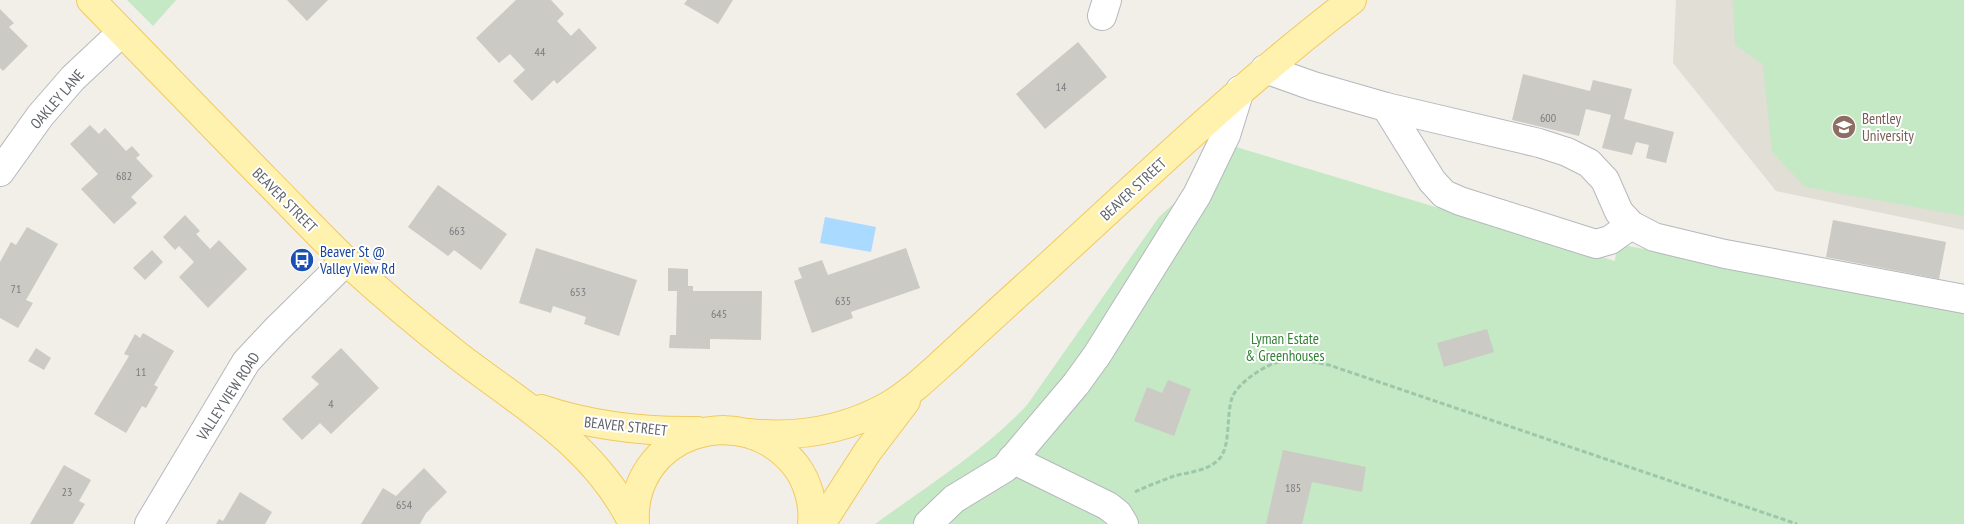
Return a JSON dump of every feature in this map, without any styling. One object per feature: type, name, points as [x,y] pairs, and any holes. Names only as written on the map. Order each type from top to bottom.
[{"type":"main road","name":"BEAVER STREET","points":[[91,0],[346,261],[457,355],[520,399],[576,446],[595,467],[634,524]]},
{"type":"main road","name":"BEAVER STREET","points":[[520,399],[540,409],[583,422],[642,430],[707,431],[720,429],[772,435],[829,429],[851,422],[889,405],[920,384],[1240,90],[1352,0]]},
{"type":"main road","name":"BEAVER STREET","points":[[820,524],[868,451],[920,384]]},
{"type":"main road","points":[[634,524],[636,501],[640,486],[656,461],[679,441],[707,431]]},
{"type":"main road","points":[[748,433],[772,443],[782,451],[798,470],[809,493],[812,524]]},
{"type":"street","name":"OAKLEY LANE","points":[[0,172],[46,110],[73,78],[122,32]]},
{"type":"street","points":[[1265,69],[1313,86],[1386,107],[1539,143],[1567,152],[1589,163],[1606,180],[1620,212],[1631,225],[1654,237],[1725,254],[1964,299]]},
{"type":"street","points":[[928,524],[954,499],[995,475],[1012,459],[1076,384],[1097,355],[1197,195],[1226,135],[1240,90]]},
{"type":"street","points":[[1386,107],[1432,181],[1444,194],[1452,198],[1596,244],[1610,240],[1631,225]]},
{"type":"street","name":"VALLEY VIEW ROAD","points":[[148,524],[246,362],[346,261]]},
{"type":"street","points":[[1012,459],[1085,493],[1116,515]]},
{"type":"path","points":[[1116,515],[1140,489],[1212,465],[1221,457],[1225,444],[1232,398],[1245,381],[1263,369],[1282,361],[1306,361],[1329,365],[1796,524]]},
{"type":"shaded area","name":"Bentley University","points":[[1676,0],[1964,0],[1964,230],[1776,191],[1673,63]]},
{"type":"green space","points":[[127,0],[176,0],[153,26]]},
{"type":"green space","name":"Bentley University","points":[[1733,0],[1964,0],[1964,216],[1805,187],[1772,152],[1763,64],[1735,45]]},
{"type":"green space","name":"Lyman Estate & Greenhouses","points":[[1236,147],[1615,261],[1617,244],[1964,307],[1964,524],[875,524],[973,453],[1027,405],[1159,217]]},
{"type":"water","points":[[825,217],[876,227],[871,252],[820,243]]},
{"type":"building","points":[[287,0],[328,0],[307,21]]},
{"type":"building","points":[[516,0],[551,0],[564,14],[557,21],[571,36],[579,28],[597,48],[557,84],[554,80],[532,101],[513,81],[525,70],[510,54],[499,63],[476,38]]},
{"type":"building","points":[[687,0],[733,0],[718,24],[684,4]]},
{"type":"building","points":[[0,9],[14,23],[9,27],[28,46],[3,71],[0,68]]},
{"type":"building","points":[[1078,42],[1107,77],[1045,129],[1016,94]]},
{"type":"building","points":[[1523,74],[1590,91],[1593,80],[1632,89],[1624,119],[1674,132],[1666,163],[1646,158],[1649,145],[1636,142],[1632,155],[1602,148],[1611,115],[1586,109],[1579,136],[1512,120]]},
{"type":"building","points":[[90,125],[99,134],[105,128],[126,151],[132,146],[140,155],[136,158],[153,176],[131,197],[137,203],[114,224],[81,189],[98,174],[70,144]]},
{"type":"building","points":[[438,185],[507,234],[481,270],[454,250],[448,256],[408,227]]},
{"type":"building","points":[[185,215],[200,231],[196,234],[210,249],[219,240],[247,269],[208,308],[179,277],[194,262],[179,246],[175,250],[163,237]]},
{"type":"building","points":[[1833,220],[1946,242],[1939,279],[1826,257]]},
{"type":"building","points":[[27,227],[58,244],[26,300],[33,303],[18,328],[0,318],[0,262],[11,242],[16,245]]},
{"type":"building","points":[[536,248],[637,280],[619,336],[584,324],[586,317],[553,306],[551,313],[519,303]]},
{"type":"building","points":[[906,248],[920,288],[851,312],[853,318],[812,333],[794,281],[802,278],[798,268],[822,260],[828,275]]},
{"type":"building","points":[[152,250],[163,262],[145,280],[133,268]]},
{"type":"building","points":[[668,268],[688,269],[688,286],[693,286],[693,291],[762,291],[761,340],[710,339],[710,349],[669,348],[670,335],[676,335],[677,291],[668,291]]},
{"type":"building","points":[[1487,329],[1494,352],[1444,367],[1437,343]]},
{"type":"building","points":[[143,333],[174,351],[154,385],[158,387],[146,408],[142,406],[126,433],[94,414],[129,356],[124,354],[135,334],[140,338]]},
{"type":"building","points":[[36,348],[51,358],[44,370],[28,361]]},
{"type":"building","points":[[341,348],[379,388],[331,434],[320,423],[302,440],[282,419],[319,384],[311,377]]},
{"type":"building","points":[[1168,380],[1191,389],[1174,436],[1134,421],[1147,387],[1162,393]]},
{"type":"building","points":[[1283,450],[1366,467],[1362,492],[1312,482],[1302,524],[1266,524]]},
{"type":"building","points":[[64,465],[91,480],[79,501],[85,504],[73,524],[30,524]]},
{"type":"building","points":[[424,468],[447,492],[426,513],[420,524],[361,524],[383,488],[396,496]]},
{"type":"building","points":[[240,492],[272,512],[265,524],[216,524],[219,519],[223,521]]},
{"type":"place","name":"Bentley University","points":[[1844,127]]},
{"type":"place","name":"Beaver St @ Valley View Rd","points":[[302,260]]}]
